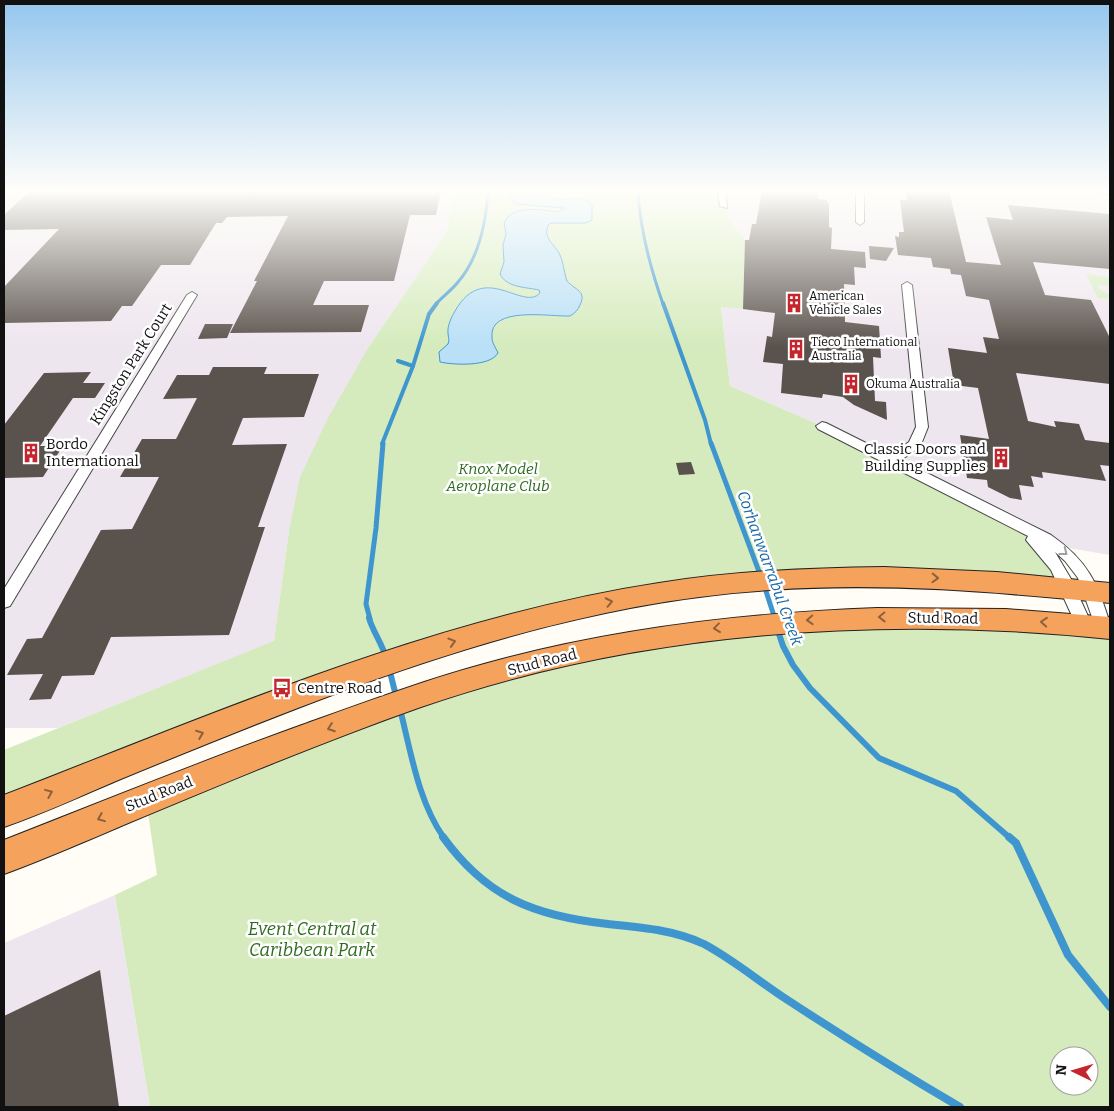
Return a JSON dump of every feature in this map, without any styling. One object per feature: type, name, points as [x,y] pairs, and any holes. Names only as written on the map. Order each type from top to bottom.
[{"type":"highway","points":[[4,811],[405,657],[484,632],[601,604],[660,593],[750,582],[816,578],[919,577],[980,580],[1089,590]]},
{"type":"highway","name":"Stud Road","points":[[4,857],[248,758],[421,695],[564,655],[663,636],[765,623],[855,618],[987,618],[1099,627]]},
{"type":"street","points":[[891,461],[915,444],[922,427],[907,285]]},
{"type":"street","name":"Kingston Park Court","points":[[4,602],[192,295]]},
{"type":"street","points":[[822,426],[1046,539],[1062,550],[1079,566],[1089,590],[1099,627]]},
{"type":"street","points":[[1006,520],[1041,546],[1089,590],[1099,627]]},
{"type":"shaded area","points":[[4,243],[439,243],[368,348],[289,531],[274,642],[58,728],[4,728]]},
{"type":"shaded area","points":[[745,243],[1110,243],[1110,555],[1057,546],[822,426],[730,386],[721,306],[743,309]]},
{"type":"shaded area","points":[[115,895],[150,1107],[4,1107],[4,943]]},
{"type":"green space","name":"Knox Model Aeroplane Club","points":[[439,243],[745,243],[743,309],[721,307],[730,386],[822,426],[1005,520],[1041,546],[1066,587],[816,577],[536,619],[137,758],[4,811],[4,750],[274,641],[289,531],[300,477],[328,418],[368,348]]},
{"type":"green space","points":[[1086,274],[1110,277],[1110,288],[1109,286],[1098,285],[1099,289],[1109,294],[1108,299],[1098,298]]},
{"type":"green space","name":"Event Central at Caribbean Park","points":[[1080,625],[1110,629],[1110,1107],[150,1107],[115,895],[157,875],[146,799],[421,695],[718,628]]},
{"type":"water","points":[[504,243],[552,243],[560,255],[567,281],[581,294],[582,300],[580,305],[570,316],[522,315],[500,321],[493,328],[492,338],[498,353],[488,361],[471,364],[440,362],[439,352],[449,342],[448,330],[450,321],[466,296],[478,289],[490,288],[524,297],[533,297],[540,293],[539,290],[512,284],[503,279],[500,274],[504,262]]},
{"type":"building","points":[[46,243],[204,243],[190,265],[161,265],[132,306],[122,306],[111,321],[4,323],[4,287]]},
{"type":"building","points":[[274,243],[403,243],[394,281],[324,281],[313,305],[369,305],[361,332],[230,333],[257,281],[254,281]]},
{"type":"building","points":[[745,243],[831,243],[831,249],[865,252],[866,268],[854,267],[855,285],[844,284],[845,322],[879,326],[881,358],[873,357],[875,401],[886,402],[887,420],[854,405],[843,397],[823,394],[822,398],[781,393],[783,364],[763,362],[767,336],[772,337],[775,313],[743,309]]},
{"type":"building","points":[[896,243],[961,243],[966,262],[1001,265],[994,243],[1110,243],[1110,269],[1033,262],[1045,295],[1091,300],[1110,338],[1110,384],[1016,373],[1028,421],[1056,427],[1054,421],[1079,424],[1085,440],[1110,443],[1110,466],[1100,465],[1106,481],[1042,472],[1043,478],[1031,476],[1034,487],[1019,485],[1022,500],[1010,498],[988,487],[987,480],[967,478],[960,435],[989,439],[978,388],[954,385],[948,348],[987,353],[983,337],[999,339],[989,300],[966,296],[961,275],[951,274],[950,269],[933,267],[931,258],[898,255]]},
{"type":"building","points":[[869,246],[894,248],[886,261],[870,259]]},
{"type":"building","points":[[205,324],[233,324],[227,338],[198,339]]},
{"type":"building","points":[[213,367],[267,367],[264,374],[319,374],[304,417],[243,418],[232,445],[287,444],[258,527],[265,527],[229,635],[111,637],[94,675],[62,676],[51,699],[29,700],[43,674],[7,675],[27,639],[42,638],[101,530],[132,529],[159,477],[120,477],[142,439],[176,439],[197,398],[163,399],[177,375],[209,375]]},
{"type":"building","points":[[91,372],[83,383],[105,383],[95,398],[73,398],[40,446],[63,446],[43,477],[4,478],[4,425],[44,373]]},
{"type":"building","points":[[691,462],[695,474],[679,475],[676,463]]},
{"type":"building","points":[[100,970],[119,1107],[4,1107],[4,1016]]},
{"type":"waterway","points":[[437,303],[456,285],[471,262],[479,243]]},
{"type":"waterway","name":"Corhanwarrabul Creek","points":[[645,243],[663,304]]},
{"type":"waterway","points":[[413,366],[429,314],[437,303]]},
{"type":"waterway","name":"Corhanwarrabul Creek","points":[[663,303],[705,420],[711,444]]},
{"type":"waterway","points":[[398,361],[413,366]]},
{"type":"waterway","points":[[382,444],[413,366]]},
{"type":"waterway","points":[[370,619],[366,604],[376,528],[383,443]]},
{"type":"waterway","name":"Corhanwarrabul Creek","points":[[711,443],[761,577]]},
{"type":"waterway","name":"Corhanwarrabul Creek","points":[[764,585],[775,619]]},
{"type":"waterway","points":[[369,618],[386,658]]},
{"type":"waterway","name":"Corhanwarrabul Creek","points":[[777,628],[783,646],[793,665],[810,688],[879,758],[956,791],[1010,838]]},
{"type":"waterway","points":[[389,668],[396,696]]},
{"type":"waterway","points":[[400,709],[416,776],[435,824],[444,838]]},
{"type":"waterway","points":[[443,837],[477,875],[495,889],[535,909],[558,916],[669,932],[704,944],[783,997],[960,1107]]},
{"type":"waterway","name":"Corhanwarrabul Creek","points":[[1009,837],[1016,843],[1068,955],[1110,1007]]},
{"type":"place","name":"American Vehicle Sales","points":[[794,303]]},
{"type":"place","name":"Tieco International Australia","points":[[796,349]]},
{"type":"place","name":"Okuma Australia","points":[[851,384]]},
{"type":"place","name":"Bordo International","points":[[31,453]]},
{"type":"place","name":"Classic Doors and Building Supplies","points":[[1001,458]]},
{"type":"place","name":"Centre Road","points":[[282,688]]}]
